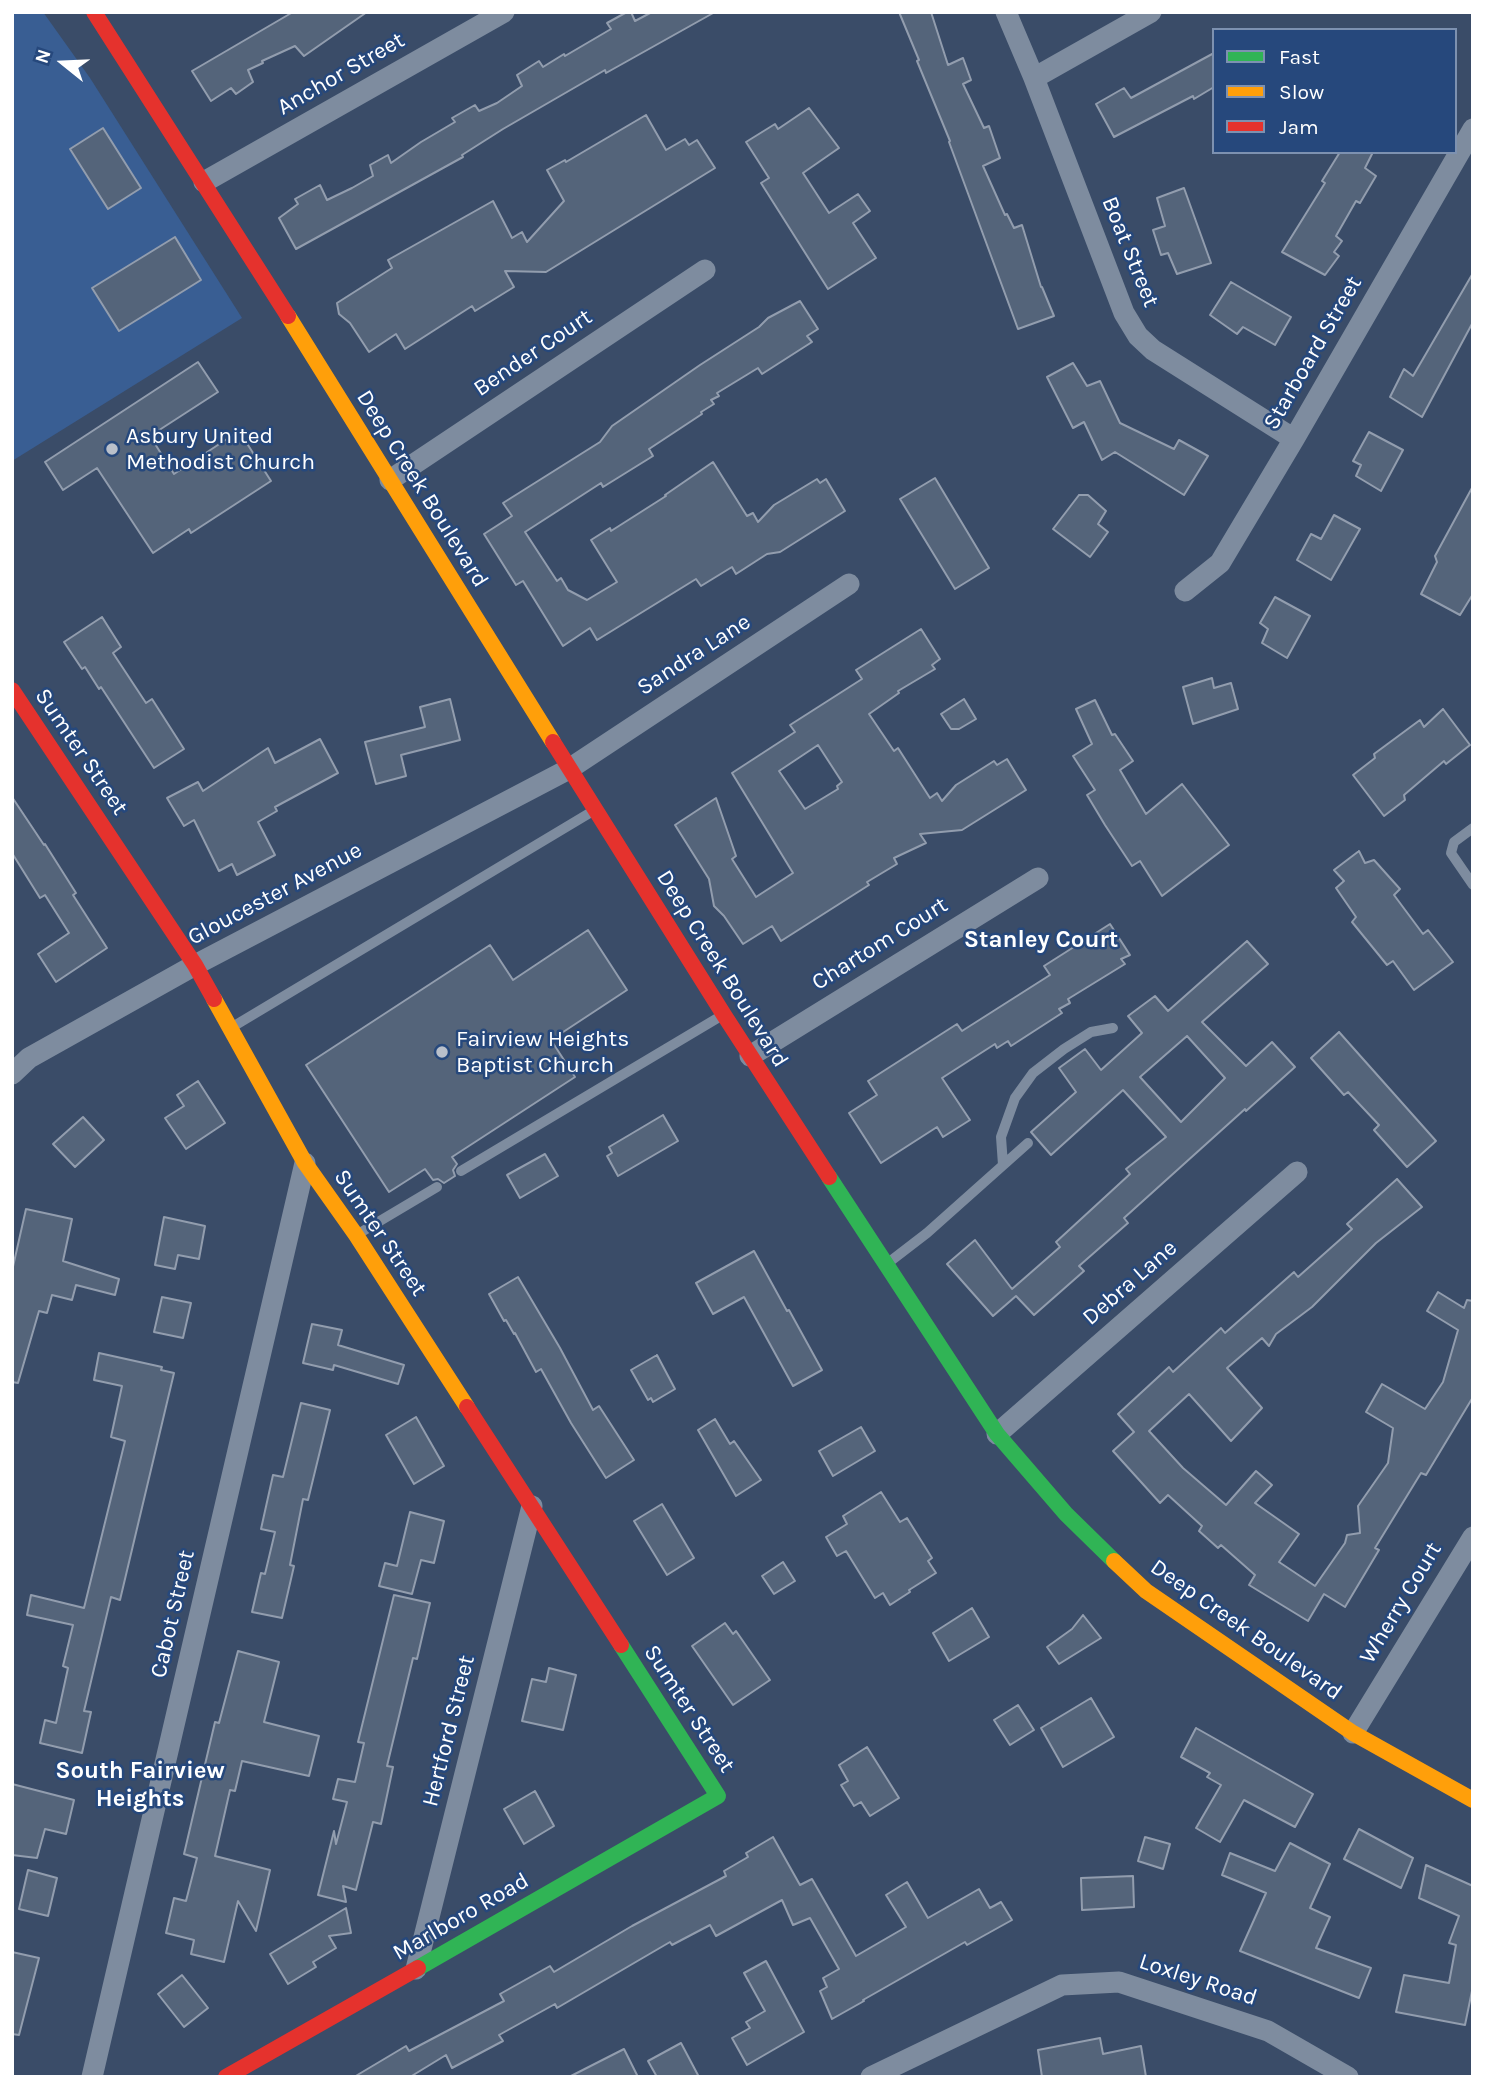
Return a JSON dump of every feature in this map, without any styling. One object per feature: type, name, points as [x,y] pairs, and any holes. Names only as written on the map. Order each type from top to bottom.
[{"type":"street","name":"Deep Creek Boulevard","points":[[94,12],[204,182],[724,1015],[997,1434],[1066,1514],[1146,1591],[1353,1733],[1473,1800]]},
{"type":"street","name":"Anchor Street","points":[[204,182],[504,12]]},
{"type":"street","name":"Boat Street","points":[[1006,12],[1124,313],[1138,336],[1153,350],[1294,439]]},
{"type":"street","points":[[1034,78],[1152,12]]},
{"type":"street","name":"Starboard Street","points":[[1185,591],[1220,563],[1473,129]]},
{"type":"street","name":"Bender Court","points":[[390,480],[705,270]]},
{"type":"street","name":"Sandra Lane","points":[[569,769],[849,584]]},
{"type":"street","name":"Sumter Street","points":[[12,690],[195,965],[305,1163],[356,1235],[718,1796]]},
{"type":"street","name":"Gloucester Avenue","points":[[12,1074],[29,1058],[195,965],[569,769]]},
{"type":"street","name":"Chartom Court","points":[[750,1055],[1038,878]]},
{"type":"street","name":"Cabot Street","points":[[92,2077],[305,1163]]},
{"type":"street","name":"Debra Lane","points":[[997,1434],[1297,1172]]},
{"type":"street","name":"Hertford Street","points":[[416,1969],[532,1506]]},
{"type":"street","name":"Wherry Court","points":[[1353,1733],[1473,1537]]},
{"type":"street","name":"Marlboro Road","points":[[226,2077],[718,1796]]},
{"type":"street","name":"Loxley Road","points":[[872,2077],[1062,1985],[1119,1982],[1268,2031],[1348,2077]]},
{"type":"lane","points":[[230,1028],[595,810]]},
{"type":"lane","points":[[1473,828],[1454,842],[1451,853],[1473,885]]},
{"type":"lane","points":[[461,1171],[724,1015]]},
{"type":"lane","points":[[1003,1165],[1001,1136],[1015,1098],[1033,1073],[1091,1032],[1113,1028]]},
{"type":"lane","points":[[886,1265],[927,1233],[1028,1143]]},
{"type":"lane","points":[[356,1235],[437,1187]]},
{"type":"shaded area","points":[[12,12],[43,12],[90,78],[242,318],[12,461]]},
{"type":"building","points":[[293,12],[367,12],[304,56],[295,46],[262,61],[263,63],[248,70],[253,82],[236,94],[231,88],[211,101],[192,71]]},
{"type":"building","points":[[631,12],[635,21],[652,12],[715,12],[606,73],[605,70],[503,129],[462,155],[463,157],[296,249],[279,218],[298,204],[295,199],[320,185],[327,200],[352,188],[373,176],[370,165],[388,155],[391,163],[455,122],[452,118],[475,105],[479,111],[497,103],[522,86],[517,75],[539,61],[543,67],[564,54],[565,56],[611,29],[607,23]]},
{"type":"building","points":[[899,12],[931,12],[948,65],[963,58],[971,80],[963,84],[984,128],[989,126],[1000,158],[983,166],[1005,215],[1007,214],[1014,228],[1022,225],[1041,287],[1054,316],[1018,329],[950,141]]},
{"type":"building","points":[[1212,54],[1212,88],[1114,137],[1096,104],[1124,88],[1131,98]]},
{"type":"building","points":[[809,108],[839,148],[803,173],[829,213],[858,194],[870,211],[853,223],[876,258],[828,289],[761,183],[769,178],[746,142],[775,124],[778,129]]},
{"type":"building","points":[[646,115],[666,150],[685,139],[689,145],[697,140],[715,168],[546,272],[505,271],[514,287],[475,311],[472,306],[405,349],[396,334],[369,352],[350,323],[339,314],[337,303],[392,268],[388,260],[493,201],[512,238],[522,232],[527,242],[564,201],[547,170],[565,160],[566,162]]},
{"type":"building","points":[[103,128],[141,188],[108,209],[70,149]]},
{"type":"building","points":[[1339,154],[1372,154],[1365,168],[1376,176],[1360,203],[1356,201],[1336,236],[1342,241],[1334,252],[1339,256],[1325,275],[1282,252],[1325,183],[1322,181]]},
{"type":"building","points":[[1184,188],[1211,263],[1177,274],[1168,253],[1161,255],[1153,230],[1165,226],[1157,198]]},
{"type":"building","points":[[175,237],[201,280],[119,331],[92,288]]},
{"type":"building","points":[[1473,273],[1473,322],[1422,417],[1390,397],[1404,369],[1413,376]]},
{"type":"building","points":[[1231,282],[1291,317],[1275,345],[1243,327],[1237,334],[1210,315]]},
{"type":"building","points":[[800,301],[818,329],[807,336],[812,342],[762,374],[758,368],[717,393],[719,396],[711,400],[714,404],[701,412],[702,414],[649,449],[653,456],[603,487],[601,483],[525,532],[557,581],[561,578],[568,590],[587,600],[617,582],[591,540],[610,528],[611,531],[666,496],[713,462],[747,516],[753,513],[758,522],[774,505],[817,479],[820,483],[826,479],[845,511],[780,552],[767,554],[736,574],[732,567],[701,586],[696,579],[597,640],[590,628],[563,646],[523,581],[516,585],[484,534],[512,516],[503,503],[600,442],[612,426],[759,327],[768,318]]},
{"type":"building","name":"Asbury United Methodist Church","points":[[198,362],[218,392],[150,436],[174,474],[239,431],[271,481],[191,533],[189,529],[153,553],[97,468],[63,490],[45,462]]},
{"type":"building","points":[[1073,363],[1087,386],[1100,381],[1120,423],[1174,449],[1179,440],[1208,456],[1184,495],[1115,452],[1102,460],[1084,422],[1073,428],[1047,377]]},
{"type":"building","points":[[1369,432],[1403,450],[1381,491],[1356,476],[1361,465],[1353,461]]},
{"type":"building","points":[[935,478],[989,568],[955,589],[900,499]]},
{"type":"building","points":[[1473,486],[1473,594],[1460,615],[1421,594],[1437,562],[1435,556]]},
{"type":"building","points":[[1079,495],[1088,495],[1106,511],[1098,524],[1108,532],[1090,557],[1053,529]]},
{"type":"building","points":[[1334,515],[1360,529],[1331,580],[1297,560],[1311,534],[1321,539]]},
{"type":"building","points":[[1275,597],[1310,616],[1287,658],[1262,643],[1268,629],[1260,623]]},
{"type":"building","points":[[102,617],[121,647],[113,653],[146,703],[152,699],[184,749],[154,768],[101,687],[99,689],[85,667],[82,669],[64,642]]},
{"type":"building","points":[[921,629],[940,659],[932,665],[935,669],[898,691],[899,693],[869,714],[894,751],[898,748],[930,798],[937,793],[942,801],[956,785],[994,761],[997,765],[1007,759],[1026,790],[962,830],[920,834],[926,843],[894,858],[897,864],[867,882],[869,885],[781,941],[772,926],[743,944],[714,906],[709,879],[675,825],[716,798],[736,856],[732,859],[756,897],[793,873],[732,773],[795,732],[790,725],[862,679],[856,670]],"holes":[[[818,745],[842,782],[837,786],[838,789],[805,809],[779,771]]]},
{"type":"building","points":[[1212,678],[1214,688],[1231,683],[1238,709],[1193,724],[1183,687]]},
{"type":"building","points":[[450,699],[460,740],[401,755],[406,776],[376,784],[365,742],[425,727],[420,707]]},
{"type":"building","points":[[964,699],[976,719],[959,729],[951,729],[941,714]]},
{"type":"building","points":[[1095,700],[1112,735],[1115,734],[1133,761],[1120,770],[1146,814],[1182,784],[1229,845],[1162,896],[1140,861],[1132,866],[1105,825],[1087,795],[1095,790],[1073,756],[1092,744],[1076,709]]},
{"type":"building","points":[[1443,709],[1470,745],[1446,764],[1444,761],[1404,795],[1405,800],[1384,816],[1353,775],[1375,758],[1374,754],[1420,720],[1424,727]]},
{"type":"building","points":[[320,739],[338,773],[275,807],[277,811],[258,822],[275,855],[237,875],[232,864],[219,871],[194,820],[184,826],[167,798],[198,782],[203,791],[268,748],[275,763]]},
{"type":"building","points":[[12,797],[76,893],[73,895],[107,948],[56,982],[38,954],[69,933],[45,895],[40,898],[12,853]]},
{"type":"building","points":[[1359,851],[1365,863],[1374,860],[1400,889],[1394,895],[1423,934],[1428,930],[1453,962],[1414,990],[1393,961],[1387,965],[1352,922],[1356,917],[1336,888],[1344,881],[1334,870]]},
{"type":"building","points":[[1110,924],[1130,955],[1121,959],[1125,964],[1068,999],[1070,1003],[1059,1009],[1062,1013],[1011,1046],[1008,1041],[997,1048],[995,1044],[942,1078],[970,1120],[943,1137],[937,1127],[881,1163],[849,1113],[877,1095],[868,1081],[957,1024],[962,1031],[1050,975],[1044,966]]},
{"type":"building","name":"Fairview Heights Baptist Church","points":[[588,930],[627,990],[551,1040],[575,1077],[452,1157],[457,1164],[453,1170],[455,1176],[444,1183],[438,1179],[433,1180],[425,1169],[389,1192],[306,1065],[490,945],[513,980]]},
{"type":"building","points":[[1247,941],[1268,964],[1202,1022],[1246,1066],[1272,1042],[1295,1067],[1124,1218],[1128,1223],[1079,1266],[1084,1271],[1034,1315],[1016,1296],[993,1316],[947,1264],[975,1240],[1012,1289],[1060,1247],[1056,1242],[1130,1174],[1126,1169],[1166,1137],[1123,1090],[1051,1155],[1031,1132],[1076,1092],[1059,1068],[1085,1049],[1101,1070],[1142,1033],[1128,1016],[1155,996],[1168,1011]],"holes":[[[1187,1036],[1225,1078],[1181,1122],[1140,1077]]]},
{"type":"building","points":[[1339,1032],[1436,1141],[1407,1167],[1374,1130],[1379,1125],[1348,1092],[1344,1095],[1311,1058]]},
{"type":"building","points":[[198,1081],[225,1123],[186,1149],[165,1118],[184,1106],[177,1095]]},
{"type":"building","points":[[663,1115],[678,1141],[618,1176],[607,1156],[612,1153],[609,1147]]},
{"type":"building","points":[[83,1117],[104,1140],[75,1167],[53,1144]]},
{"type":"building","points":[[545,1154],[558,1176],[520,1198],[507,1175]]},
{"type":"building","points":[[1397,1179],[1422,1207],[1376,1243],[1312,1307],[1276,1334],[1269,1346],[1262,1338],[1227,1368],[1262,1408],[1231,1441],[1189,1394],[1149,1431],[1183,1468],[1226,1505],[1256,1471],[1272,1485],[1255,1503],[1299,1534],[1279,1562],[1315,1586],[1345,1543],[1347,1535],[1360,1533],[1358,1506],[1388,1463],[1393,1428],[1366,1412],[1382,1384],[1425,1409],[1443,1382],[1458,1330],[1427,1311],[1438,1292],[1464,1308],[1467,1300],[1473,1301],[1473,1397],[1426,1475],[1421,1473],[1375,1548],[1379,1550],[1345,1607],[1324,1594],[1308,1621],[1249,1585],[1255,1575],[1221,1545],[1218,1548],[1199,1531],[1202,1526],[1168,1495],[1160,1503],[1113,1451],[1134,1432],[1118,1414],[1169,1367],[1173,1372],[1221,1328],[1225,1333],[1294,1272],[1298,1277],[1352,1229],[1347,1224]]},
{"type":"building","points":[[26,1209],[72,1219],[63,1261],[119,1279],[115,1295],[76,1285],[72,1300],[52,1295],[47,1313],[39,1311],[18,1383],[12,1382],[12,1271]]},
{"type":"building","points":[[164,1217],[205,1226],[199,1259],[178,1255],[175,1269],[155,1265]]},
{"type":"building","points":[[754,1251],[822,1370],[793,1386],[744,1297],[713,1314],[696,1283]]},
{"type":"building","points":[[518,1277],[593,1410],[599,1406],[634,1460],[606,1478],[541,1369],[536,1372],[515,1333],[506,1320],[504,1321],[489,1294]]},
{"type":"building","points":[[162,1297],[191,1303],[183,1338],[154,1332]]},
{"type":"building","points":[[312,1324],[342,1330],[338,1345],[404,1365],[398,1384],[334,1365],[333,1370],[303,1363]]},
{"type":"building","points":[[99,1353],[162,1367],[161,1370],[174,1373],[120,1600],[111,1597],[84,1711],[91,1712],[82,1753],[40,1743],[45,1720],[56,1723],[68,1668],[63,1666],[73,1625],[27,1615],[31,1595],[84,1608],[125,1441],[111,1437],[122,1386],[94,1380]]},
{"type":"building","points":[[657,1355],[675,1389],[653,1402],[651,1398],[648,1400],[631,1370]]},
{"type":"building","points":[[301,1403],[330,1410],[308,1500],[303,1499],[290,1565],[294,1566],[282,1618],[252,1612],[261,1573],[265,1574],[275,1532],[261,1529],[273,1475],[283,1477]]},
{"type":"building","points":[[416,1417],[444,1466],[414,1484],[386,1435]]},
{"type":"building","points":[[715,1419],[730,1444],[734,1441],[761,1480],[736,1496],[698,1430]]},
{"type":"building","points":[[861,1427],[875,1451],[833,1476],[819,1451]]},
{"type":"building","points":[[881,1492],[900,1522],[907,1518],[932,1558],[928,1561],[936,1573],[890,1605],[883,1593],[875,1598],[846,1551],[837,1556],[826,1537],[847,1524],[843,1516]]},
{"type":"building","points":[[662,1504],[694,1558],[667,1575],[634,1521]]},
{"type":"building","points":[[410,1512],[444,1521],[434,1563],[421,1560],[412,1594],[379,1586],[385,1563],[397,1566]]},
{"type":"building","points":[[783,1562],[795,1581],[774,1594],[762,1576]]},
{"type":"building","points":[[394,1595],[430,1603],[417,1659],[413,1658],[387,1766],[393,1767],[381,1824],[373,1822],[356,1890],[343,1886],[346,1902],[318,1895],[334,1831],[336,1844],[347,1802],[333,1799],[338,1779],[355,1782],[364,1743],[358,1742]]},
{"type":"building","points":[[972,1608],[989,1637],[949,1661],[933,1633]]},
{"type":"building","points":[[1083,1615],[1101,1638],[1059,1664],[1047,1647],[1072,1629]]},
{"type":"building","points":[[725,1623],[733,1634],[736,1631],[770,1680],[733,1705],[692,1646]]},
{"type":"building","points":[[238,1651],[279,1662],[264,1722],[319,1736],[309,1776],[242,1761],[235,1791],[230,1790],[215,1856],[270,1870],[256,1931],[238,1901],[224,1962],[191,1954],[194,1940],[166,1933],[174,1898],[186,1901],[197,1858],[184,1854],[215,1722],[219,1723]]},
{"type":"building","points":[[549,1668],[576,1675],[563,1730],[522,1721],[532,1679],[546,1682]]},
{"type":"building","points":[[1091,1698],[1114,1737],[1063,1767],[1041,1728]]},
{"type":"building","points":[[1018,1705],[1034,1730],[1010,1745],[994,1720]]},
{"type":"building","points":[[1196,1728],[1313,1794],[1295,1827],[1244,1800],[1220,1842],[1196,1828],[1221,1785],[1207,1777],[1210,1773],[1181,1757]]},
{"type":"building","points":[[867,1747],[899,1798],[870,1816],[861,1802],[854,1806],[841,1785],[848,1781],[839,1765]]},
{"type":"building","points":[[12,1784],[74,1800],[66,1834],[45,1829],[37,1858],[12,1855]]},
{"type":"building","points":[[535,1791],[554,1826],[524,1844],[504,1809]]},
{"type":"building","points":[[1359,1829],[1413,1858],[1401,1888],[1344,1859]]},
{"type":"building","points":[[773,1837],[800,1885],[812,1879],[856,1956],[906,1927],[886,1895],[907,1882],[928,1918],[979,1889],[990,1908],[1001,1902],[1012,1920],[967,1945],[965,1942],[832,2019],[820,1991],[827,1987],[823,1978],[839,1969],[810,1918],[793,1925],[782,1900],[716,1936],[710,1925],[672,1945],[670,1942],[557,2008],[555,2004],[499,2035],[503,2041],[452,2068],[446,2055],[410,2077],[354,2077],[406,2046],[409,2051],[504,2001],[500,1994],[550,1966],[554,1972],[632,1926],[726,1876],[724,1871],[748,1857],[746,1853]]},
{"type":"building","points":[[1145,1837],[1170,1844],[1163,1869],[1138,1861]]},
{"type":"building","points":[[1290,1843],[1330,1864],[1310,1908],[1330,1917],[1316,1948],[1371,1968],[1359,1998],[1240,1951],[1266,1893],[1222,1875],[1230,1853],[1275,1871]]},
{"type":"building","points":[[1426,1865],[1473,1886],[1473,1986],[1465,2025],[1396,2012],[1404,1975],[1449,1983],[1456,1945],[1449,1943],[1459,1916],[1419,1898]]},
{"type":"building","points":[[28,1870],[57,1878],[48,1916],[19,1909]]},
{"type":"building","points":[[1133,1876],[1134,1907],[1082,1910],[1081,1878]]},
{"type":"building","points":[[346,1908],[351,1933],[329,1936],[336,1948],[313,1962],[316,1967],[288,1984],[270,1954]]},
{"type":"building","points":[[12,1952],[39,1958],[19,2035],[12,2034]]},
{"type":"building","points":[[766,1961],[804,2032],[747,2065],[732,2038],[750,2028],[746,2022],[765,2011],[744,1973]]},
{"type":"building","points":[[182,1975],[208,2008],[184,2027],[158,1994]]},
{"type":"building","points":[[1100,2038],[1103,2054],[1141,2046],[1146,2077],[1042,2077],[1038,2050]]},
{"type":"building","points":[[681,2043],[699,2077],[657,2077],[648,2061]]},
{"type":"building","points":[[624,2049],[638,2077],[569,2077]]},
{"type":"traffic: fast","points":[[829,1177],[997,1434],[1066,1514],[1114,1561]]},
{"type":"traffic: fast","points":[[418,1968],[718,1796],[621,1645]]},
{"type":"traffic: slow","points":[[288,316],[553,742]]},
{"type":"traffic: slow","points":[[214,999],[305,1163],[356,1235],[467,1407]]},
{"type":"traffic: slow","points":[[1114,1561],[1146,1591],[1353,1733],[1473,1800]]},
{"type":"traffic: jam","points":[[94,12],[288,316]]},
{"type":"traffic: jam","points":[[12,690],[195,965],[214,999]]},
{"type":"traffic: jam","points":[[553,742],[829,1177]]},
{"type":"traffic: jam","points":[[467,1407],[621,1645]]},
{"type":"traffic: jam","points":[[226,2077],[418,1968]]},
{"type":"place","name":"Asbury United Methodist Church","points":[[112,449]]},
{"type":"place","name":"Fairview Heights Baptist Church","points":[[442,1052]]},
{"type":"district","name":"Stanley Court","points":[[1041,940]]},
{"type":"district","name":"South Fairview Heights","points":[[140,1785]]}]
